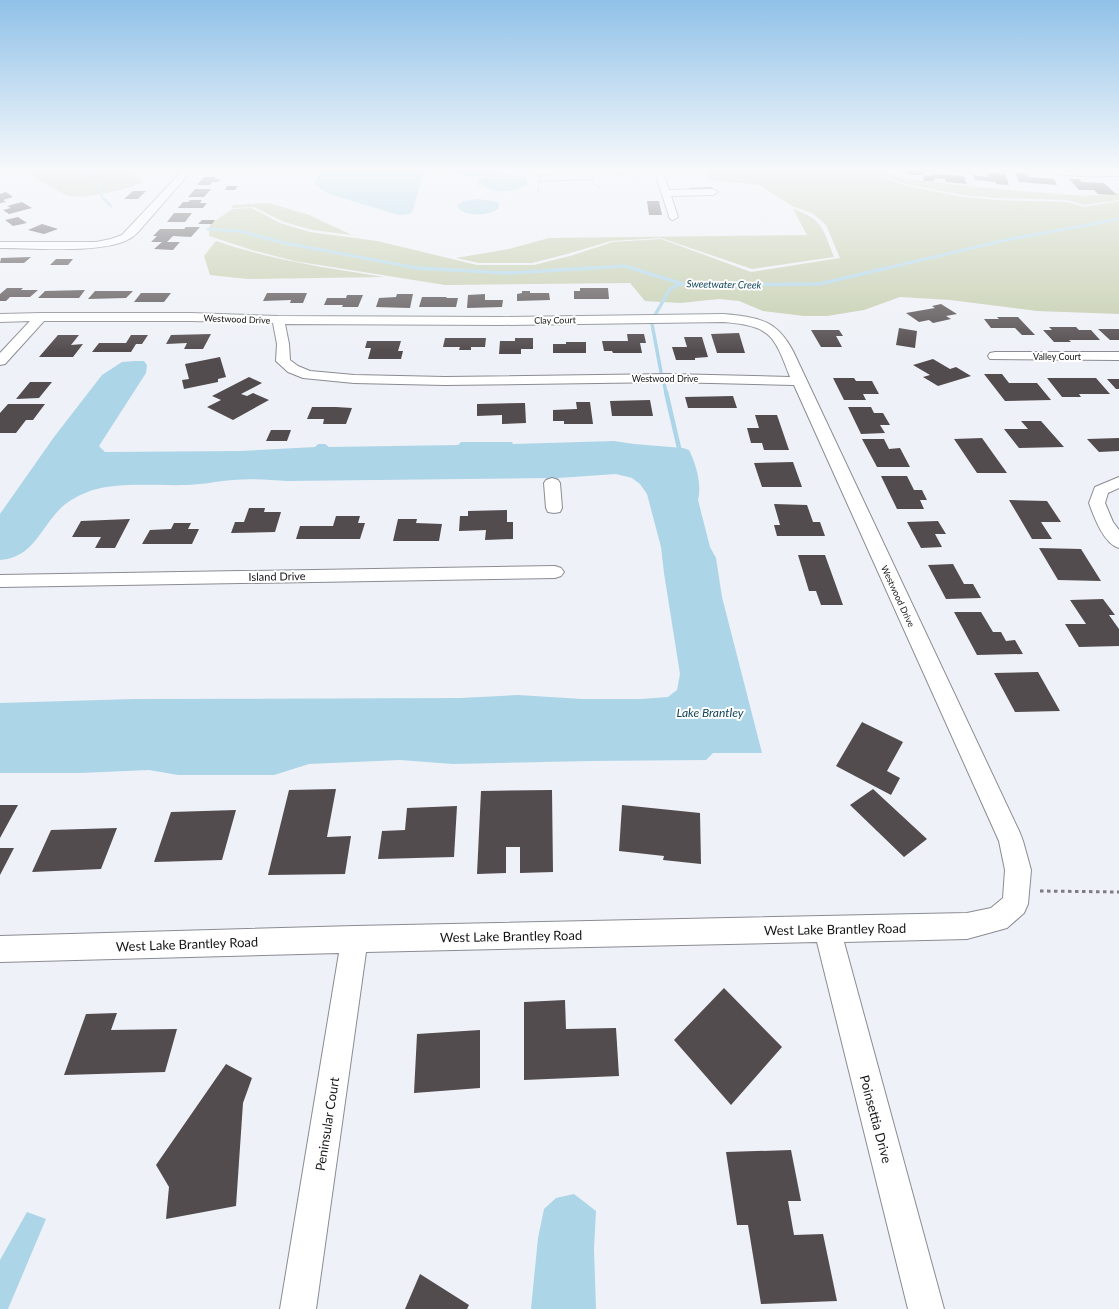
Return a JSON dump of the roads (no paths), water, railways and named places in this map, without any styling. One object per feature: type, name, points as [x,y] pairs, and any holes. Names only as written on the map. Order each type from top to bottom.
[{"type":"street","points":[[0,245],[96,245],[113,242],[126,237],[133,231]]},
{"type":"street","points":[[0,361],[41,317]]},
{"type":"street","name":"Westwood Drive","points":[[0,318],[191,317],[278,320],[283,344],[283,361],[293,369],[308,375],[332,378],[445,381],[669,378],[799,380],[1011,841],[1018,870],[1016,897]]},
{"type":"street","name":"Clay Court","points":[[278,320],[500,321],[724,318],[746,320],[761,323],[774,331],[782,340],[799,380]]},
{"type":"street","name":"Valley Court","points":[[995,356],[1119,356]]},
{"type":"street","points":[[1119,482],[1101,490],[1097,503],[1105,523],[1119,542]]},
{"type":"street","points":[[552,483],[554,508]]},
{"type":"street","name":"Island Drive","points":[[0,581],[555,572]]},
{"type":"street","name":"West Lake Brantley Road","points":[[0,949],[355,939],[967,926],[998,919],[1016,897]]},
{"type":"street","name":"Poinsettia Drive","points":[[827,929],[926,1309]]},
{"type":"street","name":"Peninsular Court","points":[[298,1309],[355,939]]},
{"type":"water","name":"Lake Brantley","points":[[144,361],[147,365],[146,373],[99,446],[105,452],[240,451],[315,447],[318,444],[325,444],[329,447],[458,445],[461,442],[512,442],[513,444],[614,441],[683,448],[689,450],[698,474],[698,500],[710,547],[716,558],[722,597],[762,753],[713,753],[706,760],[453,764],[400,760],[309,764],[274,775],[178,775],[149,770],[80,773],[0,773],[0,703],[134,699],[460,698],[518,695],[582,699],[640,699],[668,697],[677,690],[680,674],[661,547],[647,494],[640,484],[632,478],[616,474],[558,478],[558,483],[547,483],[546,478],[287,481],[246,479],[191,485],[121,485],[96,489],[76,497],[62,507],[36,540],[21,554],[12,558],[0,560],[0,514],[54,437],[102,375],[122,362]]},
{"type":"water","points":[[574,1194],[596,1211],[594,1249],[596,1309],[531,1309],[538,1238],[544,1209],[556,1198]]},
{"type":"water","points":[[27,1212],[46,1219],[8,1309],[0,1309],[0,1260]]},
{"type":"waterway","name":"Sweetwater Creek","points":[[240,231],[280,242],[417,268]]},
{"type":"waterway","name":"Sweetwater Creek","points":[[883,269],[1006,240],[1054,231]]},
{"type":"waterway","name":"Sweetwater Creek","points":[[576,269],[625,266],[631,268]]},
{"type":"waterway","name":"Sweetwater Creek","points":[[417,268],[508,273],[576,269]]},
{"type":"waterway","name":"Sweetwater Creek","points":[[417,268],[422,269]]},
{"type":"waterway","name":"Sweetwater Creek","points":[[576,269],[593,268]]},
{"type":"waterway","name":"Sweetwater Creek","points":[[631,268],[686,285],[819,284],[887,268]]},
{"type":"waterway","points":[[655,315],[670,289],[680,284]]},
{"type":"waterway","points":[[652,324],[661,372]]},
{"type":"waterway","points":[[664,383],[666,393]]},
{"type":"waterway","points":[[666,392],[679,448]]}]
